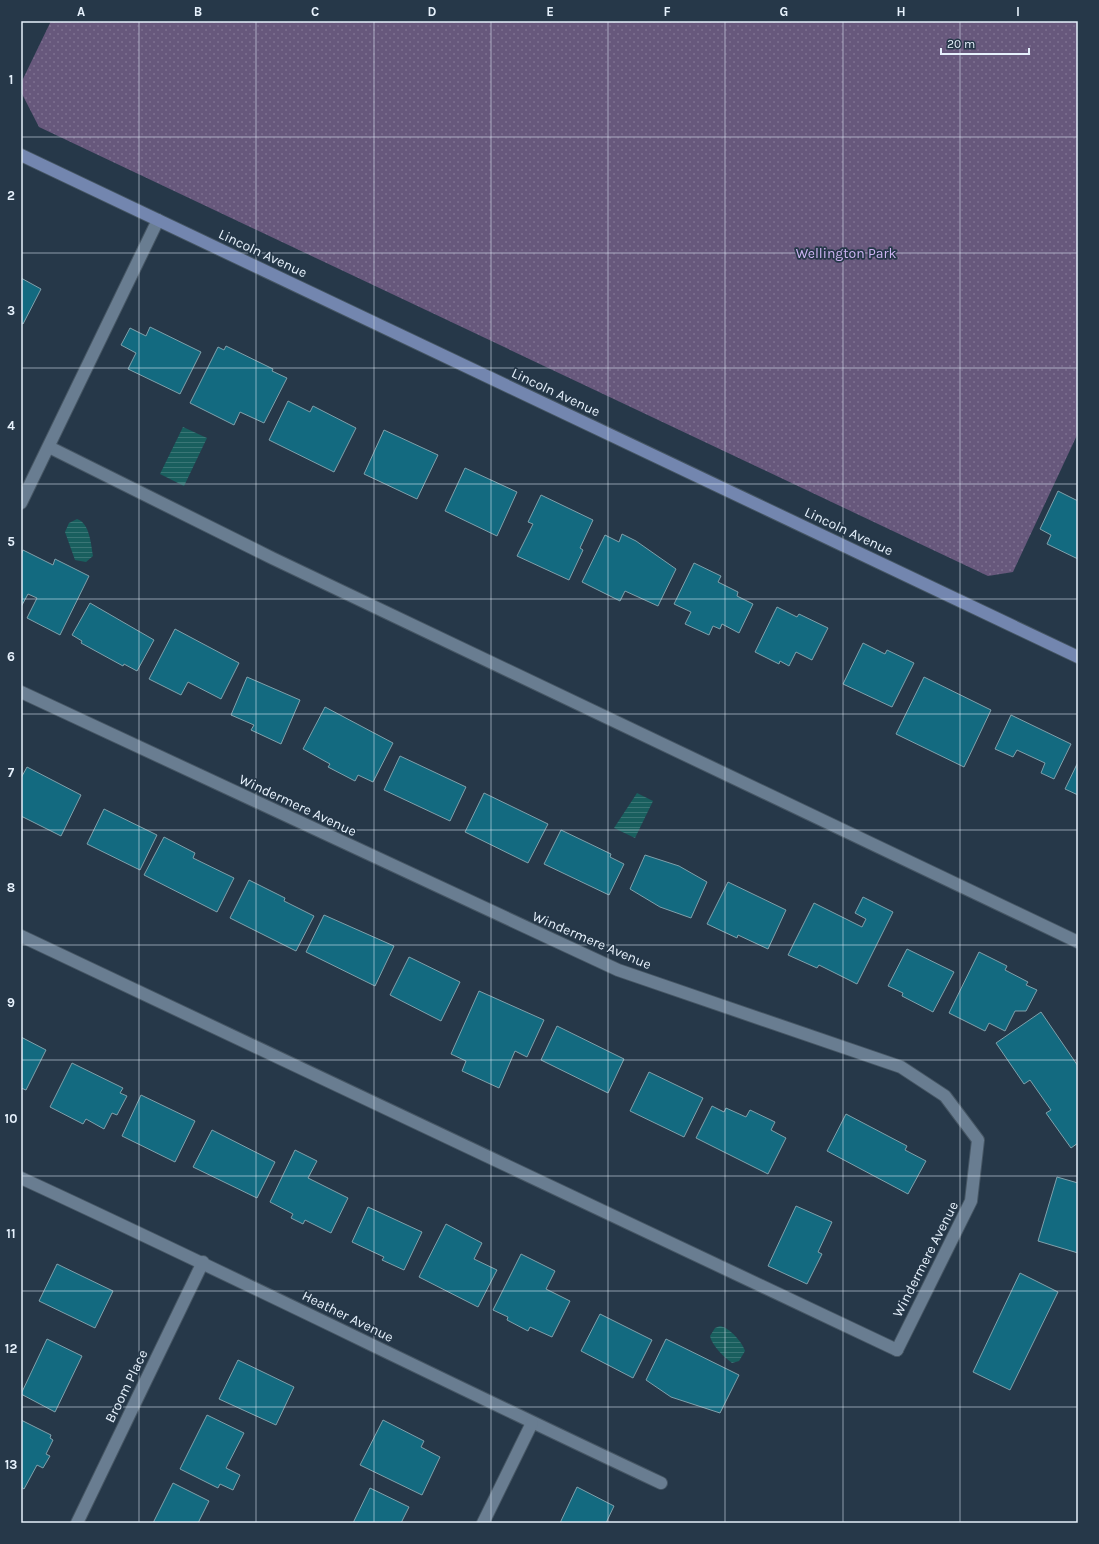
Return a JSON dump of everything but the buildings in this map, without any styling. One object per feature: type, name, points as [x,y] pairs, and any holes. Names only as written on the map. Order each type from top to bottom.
[{"type":"main road","name":"Lincoln Avenue","points":[[21,155],[1078,657]]},
{"type":"street","points":[[21,503],[158,220]]},
{"type":"street","points":[[49,447],[279,561],[1078,942]]},
{"type":"street","name":"Windermere Avenue","points":[[21,692],[618,970],[901,1066],[945,1096],[978,1140],[971,1201],[897,1350],[21,936]]},
{"type":"street","name":"Heather Avenue","points":[[21,1178],[204,1262],[532,1423],[661,1483]]},
{"type":"street","name":"Broom Place","points":[[76,1523],[204,1262]]},
{"type":"street","points":[[483,1523],[532,1423]]},
{"type":"green space","name":"Wellington Park","points":[[51,21],[1078,21],[1078,433],[1013,572],[988,576],[39,127],[21,92],[21,83]]},
{"type":"shaded area","points":[[183,427],[207,438],[184,486],[160,474]]},
{"type":"shaded area","points":[[77,519],[85,525],[90,541],[93,556],[86,562],[75,560],[65,532],[69,523]]},
{"type":"shaded area","points":[[637,793],[653,801],[635,838],[614,828]]},
{"type":"shaded area","points":[[720,1326],[732,1332],[743,1347],[745,1351],[739,1361],[732,1363],[713,1344],[710,1336],[715,1328]]}]
